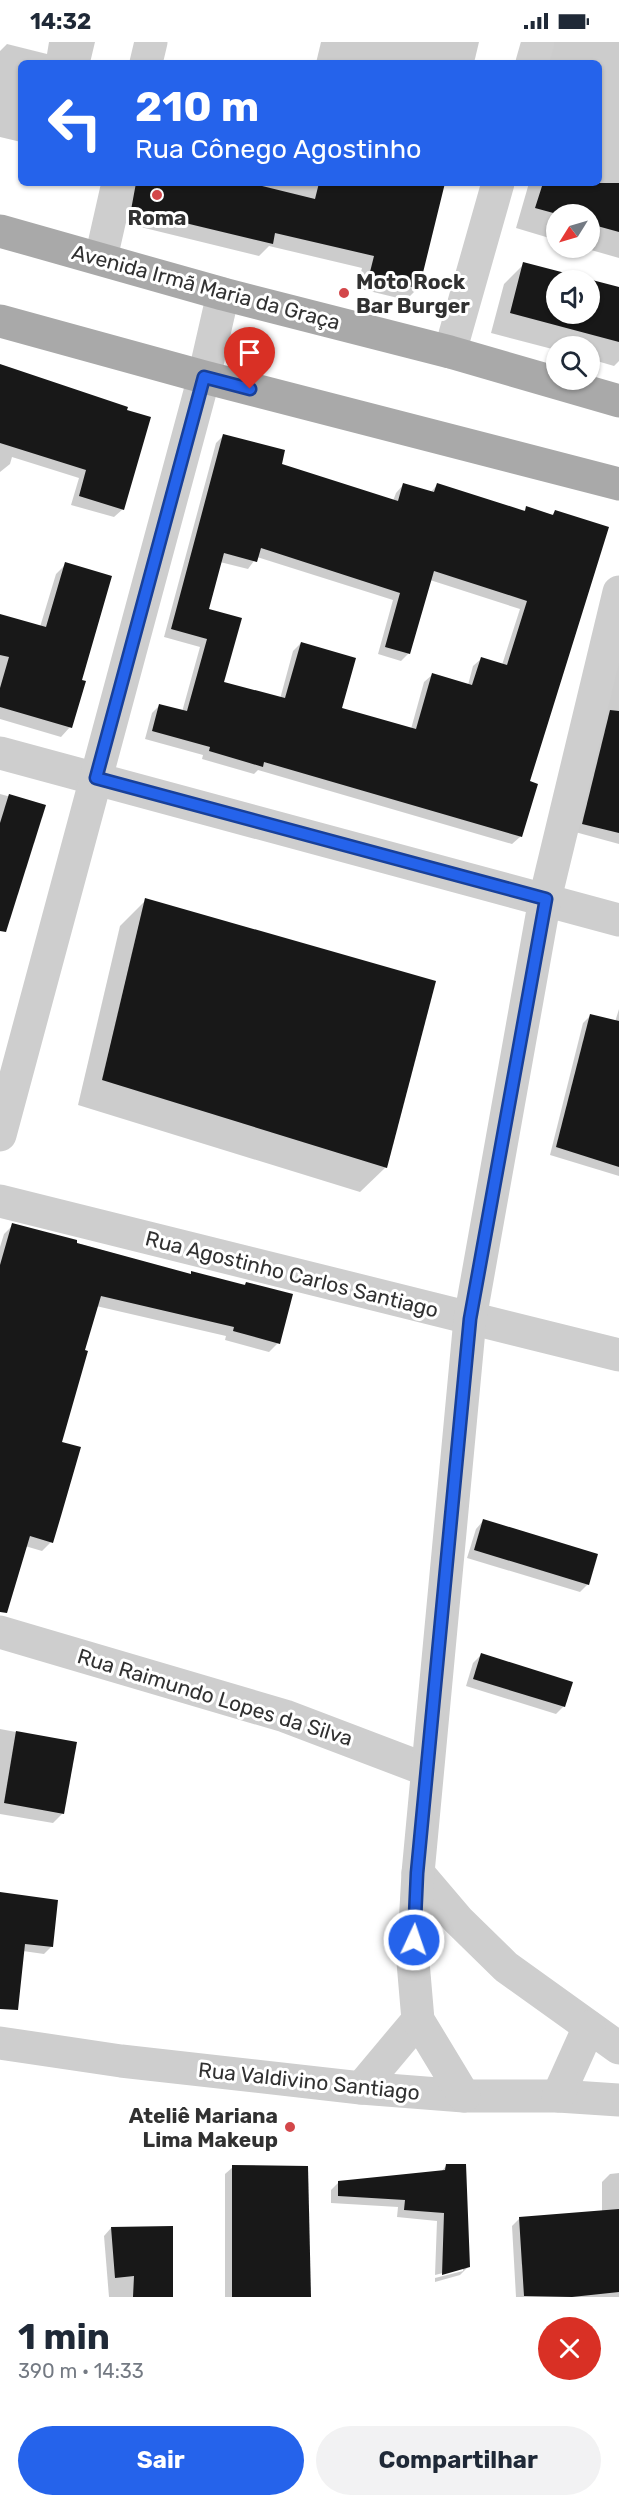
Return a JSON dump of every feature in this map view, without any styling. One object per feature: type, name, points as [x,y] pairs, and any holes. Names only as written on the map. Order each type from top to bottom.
[{"type":"main road","name":"Avenida Irmã Maria da Graça","points":[[0,231],[223,294],[450,352],[619,401]]},
{"type":"main road","points":[[0,321],[204,377],[619,484]]},
{"type":"street","points":[[147,60],[151,42]]},
{"type":"street","points":[[533,60],[538,42]]},
{"type":"street","points":[[101,258],[117,186]]},
{"type":"street","points":[[450,352],[497,186]]},
{"type":"street","points":[[0,1135],[204,377],[223,294]]},
{"type":"street","points":[[464,2096],[418,2020],[413,1962],[417,1873],[470,1319],[546,899],[619,592]]},
{"type":"street","points":[[0,753],[619,920]]},
{"type":"street","name":"Rua Agostinho Carlos Santiago","points":[[0,1202],[619,1355]]},
{"type":"street","name":"Rua Raimundo Lopes da Silva","points":[[0,1632],[285,1716],[427,1770]]},
{"type":"street","points":[[417,1873],[458,1920],[506,1967],[619,2048]]},
{"type":"street","points":[[362,2088],[418,2020]]},
{"type":"street","points":[[558,2096],[589,2027]]},
{"type":"street","name":"Rua Valdivino Santiago","points":[[0,2043],[121,2061],[362,2088],[464,2096],[558,2096],[619,2100]]},
{"type":"building","points":[[602,183],[619,183],[619,232],[600,227],[600,204],[546,204],[546,211],[535,208],[542,186],[602,186]]},
{"type":"building","points":[[135,186],[262,186],[315,199],[318,186],[444,186],[419,289],[369,276],[374,256],[275,233],[273,244],[131,210]]},
{"type":"building","points":[[523,262],[554,270],[546,270],[546,323],[510,313]]},
{"type":"building","points":[[600,282],[619,287],[619,342],[551,324],[600,324]]},
{"type":"building","points":[[0,364],[128,407],[127,410],[151,417],[124,510],[79,496],[86,470],[0,443]]},
{"type":"building","points":[[223,434],[285,450],[282,464],[398,501],[403,483],[434,492],[437,483],[525,511],[526,506],[553,515],[555,510],[609,527],[530,781],[538,784],[522,837],[264,762],[263,767],[209,751],[210,747],[152,731],[159,704],[187,711],[207,639],[171,629]],"holes":[[[261,548],[400,593],[385,647],[410,654],[434,571],[527,601],[507,665],[481,657],[472,685],[432,673],[416,729],[342,708],[356,658],[301,642],[285,698],[224,682],[242,618],[209,609],[224,553],[257,562]]]},
{"type":"building","points":[[65,562],[112,576],[82,680],[86,681],[72,728],[0,707],[0,688],[9,657],[0,655],[0,614],[46,627]]},
{"type":"building","points":[[610,710],[619,711],[619,833],[582,824]]},
{"type":"building","points":[[9,794],[46,805],[6,932],[0,931],[0,823]]},
{"type":"building","points":[[145,898],[436,981],[387,1168],[102,1080]]},
{"type":"building","points":[[590,1014],[619,1021],[619,1167],[556,1147]]},
{"type":"building","points":[[12,1223],[191,1274],[191,1271],[293,1294],[280,1344],[233,1331],[234,1327],[101,1296],[62,1442],[81,1447],[53,1543],[30,1536],[7,1613],[0,1612],[0,1265]]},
{"type":"building","points":[[483,1519],[598,1554],[589,1585],[474,1550]]},
{"type":"building","points":[[481,1653],[573,1682],[565,1707],[473,1679]]},
{"type":"building","points":[[16,1731],[77,1742],[64,1814],[4,1803]]},
{"type":"building","points":[[0,1892],[58,1900],[53,1947],[25,1944],[18,2010],[0,2009]]},
{"type":"building","points":[[446,2164],[466,2164],[470,2267],[442,2275],[444,2213],[404,2210],[405,2200],[338,2196],[338,2181],[445,2170]]},
{"type":"building","points":[[232,2165],[308,2166],[311,2297],[232,2297]]},
{"type":"building","points":[[619,2209],[619,2292],[572,2297],[524,2296],[519,2217]]},
{"type":"building","points":[[173,2226],[173,2297],[133,2297],[134,2276],[115,2278],[111,2227]]},
{"type":"place","name":"Roma","points":[[157,195]]},
{"type":"place","name":"Moto Rock Bar Burger","points":[[344,293]]},
{"type":"place","name":"Ateliê Mariana Lima Makeup","points":[[290,2127]]},
{"type":"route","points":[[250,389],[204,377],[96,778],[546,899],[470,1319],[417,1873],[414,1940]]}]
